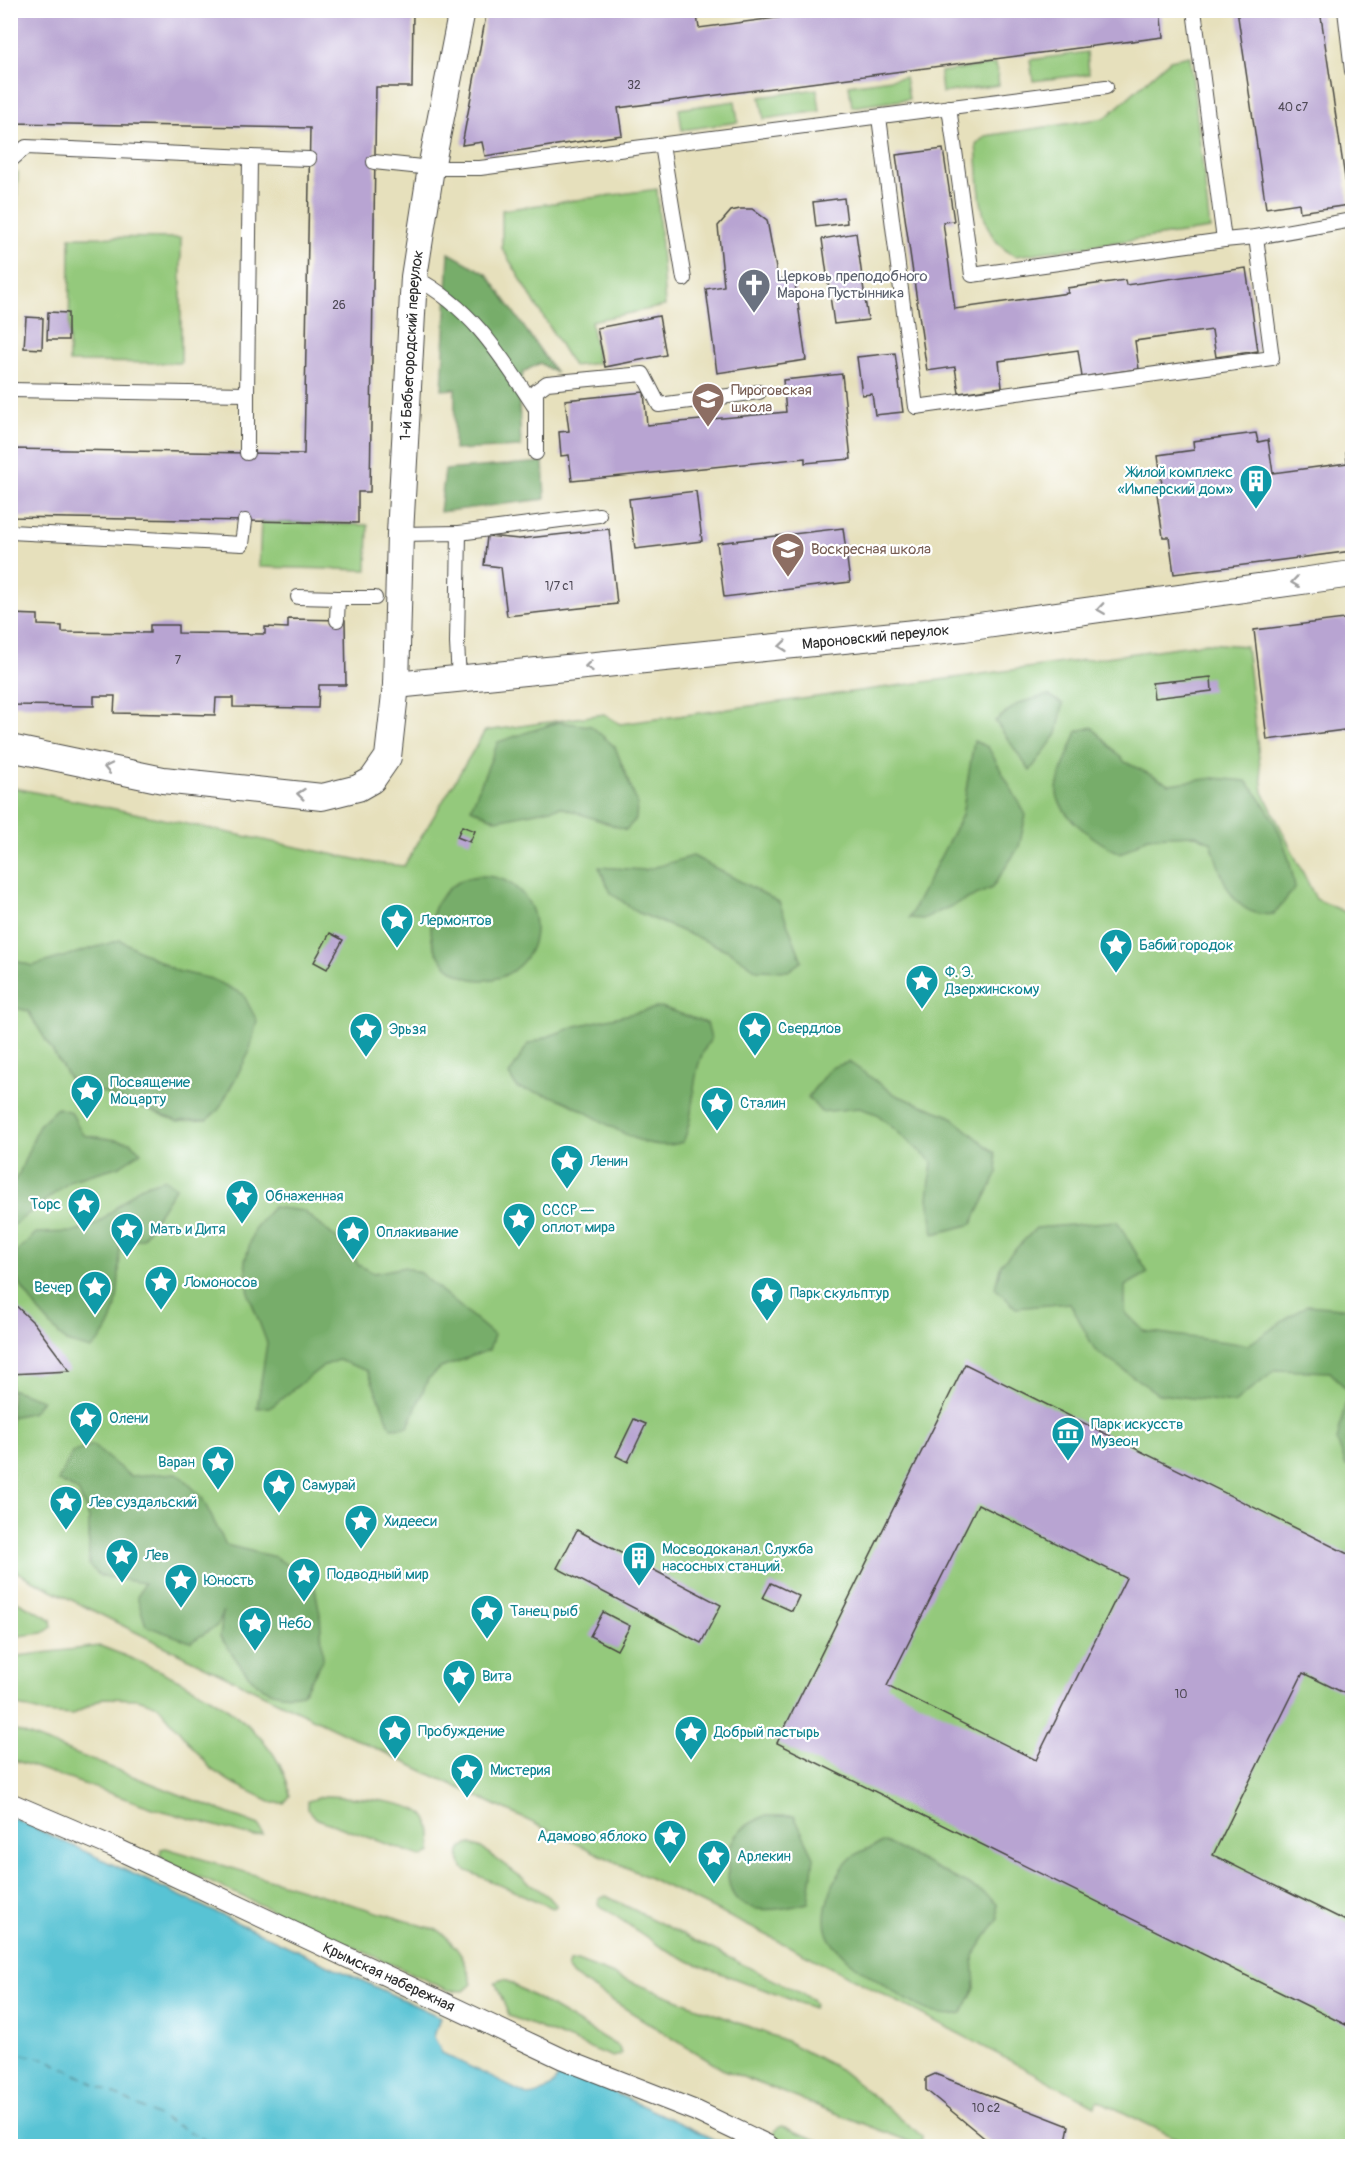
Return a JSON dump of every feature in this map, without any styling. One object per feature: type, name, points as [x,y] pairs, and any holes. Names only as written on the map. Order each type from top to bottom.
[{"type":"street","name":"1-й Бабьегородский переулок","points":[[10,748],[164,780],[322,796],[358,788],[372,780],[388,757],[396,685],[400,534],[414,277],[431,168],[462,10]]},
{"type":"street","name":"Мароновский переулок","points":[[396,685],[964,628],[1353,574]]},
{"type":"street","name":"Крымская набережная","points":[[10,1803],[112,1847],[563,2059],[696,2111],[769,2146]]},
{"type":"lane","points":[[1194,10],[1224,240]]},
{"type":"lane","points":[[1345,10],[1353,71]]},
{"type":"lane","points":[[374,162],[431,168],[480,168],[1106,87]]},
{"type":"lane","points":[[949,107],[972,275],[1256,237],[1353,220]]},
{"type":"lane","points":[[879,117],[916,407],[1272,358],[1256,237]]},
{"type":"lane","points":[[662,145],[684,279]]},
{"type":"lane","points":[[10,161],[26,147],[309,159]]},
{"type":"lane","points":[[247,453],[250,157]]},
{"type":"lane","points":[[414,277],[444,294],[492,342],[534,406]]},
{"type":"lane","points":[[536,453],[534,406],[536,391],[547,383],[643,374],[659,405],[759,392]]},
{"type":"lane","points":[[10,390],[247,394]]},
{"type":"lane","points":[[400,534],[459,533],[599,515]]},
{"type":"lane","points":[[10,532],[242,544],[245,521]]},
{"type":"lane","points":[[459,533],[457,643],[459,679]]},
{"type":"lane","points":[[298,597],[375,598]]},
{"type":"lane","points":[[337,620],[338,598]]},
{"type":"green space","points":[[1087,52],[1089,74],[1033,81],[1030,60]]},
{"type":"green space","points":[[1190,56],[1210,229],[1016,256],[1003,248],[993,237],[982,208],[976,145],[985,136],[1105,118],[1170,60]]},
{"type":"green space","points":[[996,64],[999,85],[942,93],[940,72]]},
{"type":"green space","points":[[905,77],[909,99],[852,107],[849,85]]},
{"type":"green space","points":[[817,89],[820,111],[764,119],[760,97]]},
{"type":"green space","points":[[735,101],[738,122],[682,130],[679,109]]},
{"type":"green space","points":[[18,172],[11,323],[10,178]]},
{"type":"green space","points":[[657,189],[665,306],[591,321],[598,363],[573,366],[502,248],[502,210]]},
{"type":"green space","points":[[70,237],[181,238],[181,363],[69,362]]},
{"type":"green space","points":[[449,253],[487,274],[556,373],[540,363],[523,372],[519,400],[521,447],[454,450],[455,389],[442,390]]},
{"type":"green space","points":[[543,462],[545,499],[440,512],[445,470]]},
{"type":"green space","points":[[261,522],[368,525],[367,570],[259,567]]},
{"type":"green space","points":[[1207,643],[1246,646],[1263,792],[1316,899],[1352,915],[1352,2146],[1192,2146],[1098,2100],[1095,2106],[746,1925],[266,1696],[11,1569],[10,787],[374,863],[404,866],[485,731],[604,714],[620,724]]},
{"type":"green space","points":[[1048,695],[1063,704],[1057,734],[1030,771],[995,721],[1019,703]]},
{"type":"green space","points":[[558,722],[591,726],[615,747],[637,803],[636,819],[626,830],[561,807],[497,820],[471,808],[498,742]]},
{"type":"green space","points":[[1092,727],[1125,762],[1169,784],[1214,778],[1246,781],[1272,818],[1284,845],[1292,873],[1295,888],[1274,914],[1259,914],[1247,910],[1238,902],[1224,880],[1211,842],[1196,835],[1148,837],[1121,854],[1092,836],[1072,819],[1059,800],[1058,784],[1077,731]]},
{"type":"green space","points":[[974,741],[988,747],[1026,815],[1019,847],[992,888],[923,919],[909,918],[962,815]]},
{"type":"green space","points":[[693,856],[779,902],[802,961],[788,971],[757,970],[729,951],[637,912],[611,893],[599,867],[645,870]]},
{"type":"green space","points":[[483,876],[503,880],[520,891],[531,908],[535,928],[531,948],[520,965],[503,976],[483,980],[463,976],[446,965],[435,948],[431,928],[435,908],[446,891],[463,880]]},
{"type":"green space","points":[[120,940],[177,971],[212,979],[243,994],[257,1021],[249,1053],[219,1109],[207,1120],[177,1121],[70,1080],[28,1011],[11,1007],[11,959],[32,966]]},
{"type":"green space","points":[[661,1007],[707,1023],[711,1039],[699,1063],[688,1129],[683,1142],[668,1145],[652,1144],[636,1139],[562,1100],[517,1088],[509,1075],[528,1044],[576,1026]]},
{"type":"green space","points":[[849,1062],[896,1095],[950,1116],[995,1153],[998,1172],[972,1224],[934,1234],[928,1198],[932,1162],[877,1114],[859,1108],[821,1112],[808,1097],[830,1068]]},
{"type":"green space","points":[[57,1108],[71,1112],[83,1135],[130,1142],[141,1152],[120,1166],[72,1180],[11,1227],[11,1185],[19,1174],[39,1125]]},
{"type":"green space","points":[[164,1179],[176,1187],[143,1238],[120,1245],[117,1301],[109,1327],[91,1349],[66,1342],[38,1311],[11,1271],[11,1258],[36,1233],[72,1232],[97,1224],[140,1187]]},
{"type":"green space","points":[[273,1207],[303,1211],[352,1251],[358,1265],[374,1273],[405,1267],[420,1273],[494,1335],[489,1350],[441,1368],[428,1379],[408,1427],[391,1428],[368,1371],[338,1360],[323,1366],[271,1407],[257,1408],[267,1343],[249,1295],[245,1261],[254,1229]]},
{"type":"green space","points":[[1117,1221],[1148,1273],[1125,1286],[1125,1312],[1144,1331],[1248,1345],[1307,1305],[1352,1309],[1352,1465],[1346,1466],[1337,1441],[1348,1391],[1330,1372],[1276,1370],[1234,1403],[1158,1394],[1095,1350],[1070,1303],[1016,1308],[995,1288],[1001,1264],[1036,1228]]},
{"type":"green space","points":[[11,1389],[42,1400],[33,1412],[11,1417]]},
{"type":"green space","points":[[92,1445],[130,1476],[177,1473],[201,1496],[226,1545],[275,1557],[314,1583],[320,1614],[323,1660],[303,1693],[287,1695],[274,1693],[263,1688],[245,1671],[220,1637],[223,1611],[218,1625],[191,1642],[146,1626],[137,1597],[144,1583],[100,1576],[89,1565],[89,1518],[78,1491],[58,1481],[72,1453]]},
{"type":"green space","points":[[11,1598],[51,1619],[52,1627],[43,1633],[11,1637]]},
{"type":"green space","points":[[100,1646],[186,1684],[216,1701],[242,1720],[265,1743],[281,1768],[290,1796],[284,1803],[274,1803],[212,1770],[158,1706],[138,1699],[103,1698],[72,1715],[44,1713],[11,1704],[11,1657]]},
{"type":"green space","points":[[11,1729],[259,1825],[263,1835],[254,1837],[153,1808],[11,1759]]},
{"type":"green space","points":[[325,1796],[378,1800],[407,1806],[418,1811],[425,1816],[429,1824],[431,1852],[423,1857],[315,1818],[308,1810],[308,1801]]},
{"type":"green space","points":[[764,1816],[794,1816],[814,1857],[808,1903],[780,1909],[754,1909],[743,1905],[735,1897],[729,1885],[728,1869],[732,1842],[746,1826]]},
{"type":"green space","points":[[885,1842],[984,1893],[997,1904],[998,1919],[973,1956],[975,1987],[962,2013],[952,2015],[934,2012],[908,2000],[851,1962],[831,1941],[825,1921],[826,1909],[838,1875],[844,1865],[855,1855]]},
{"type":"green space","points":[[471,1844],[481,1848],[549,1897],[557,1906],[553,1908],[465,1870],[459,1856],[462,1847]]},
{"type":"green space","points":[[166,1848],[440,1931],[460,1954],[472,1984],[464,1991],[448,1990],[166,1862],[160,1855],[161,1849]]},
{"type":"green space","points":[[606,1896],[812,1999],[815,2004],[813,2008],[691,1962],[661,1947],[598,1904],[599,1899]]},
{"type":"green space","points":[[577,1961],[786,2041],[839,2069],[922,2136],[922,2141],[913,2143],[722,2069],[573,1976],[567,1968],[569,1962]]},
{"type":"green space","points":[[504,1979],[619,2047],[621,2054],[613,2057],[509,2016],[495,1982]]},
{"type":"green space","points":[[781,2126],[832,2146],[794,2146],[775,2137],[774,2131]]},
{"type":"water","points":[[11,1817],[440,2017],[434,2037],[442,2053],[529,2096],[541,2093],[550,2087],[564,2069],[728,2146],[11,2146]]},
{"type":"building","points":[[10,10],[413,10],[412,87],[376,87],[370,492],[358,492],[358,523],[10,517],[10,449],[304,454],[310,128],[10,123]]},
{"type":"building","points":[[487,10],[696,10],[699,28],[837,10],[1160,10],[1163,37],[618,108],[622,135],[485,156],[482,142],[462,145]]},
{"type":"building","points":[[1237,10],[1320,10],[1349,205],[1300,212],[1299,203],[1266,208]]},
{"type":"building","points":[[943,149],[954,221],[943,222],[955,309],[1068,293],[1067,288],[1125,280],[1126,285],[1246,268],[1258,351],[1216,357],[1212,330],[1135,341],[1139,369],[1082,377],[1078,350],[999,361],[1002,387],[959,393],[955,367],[927,371],[896,155]]},
{"type":"building","points":[[844,198],[847,223],[816,227],[813,202]]},
{"type":"building","name":"Церковь преподобного Марона Пустынника","points":[[752,209],[767,220],[778,279],[794,276],[806,360],[717,373],[706,289],[724,286],[718,226],[731,211]]},
{"type":"building","points":[[856,233],[868,320],[834,324],[822,239]]},
{"type":"building","points":[[48,312],[68,313],[68,340],[47,340]]},
{"type":"building","points":[[659,316],[666,355],[605,367],[597,328]]},
{"type":"building","points":[[26,317],[43,318],[42,349],[24,348]]},
{"type":"building","points":[[895,353],[903,412],[875,415],[872,394],[862,395],[857,357]]},
{"type":"building","name":"Пироговская школа","points":[[842,374],[851,459],[805,463],[805,458],[572,481],[569,455],[561,456],[559,432],[569,431],[565,400],[644,392],[647,425],[786,412],[783,380]]},
{"type":"building","name":"Жилой комплекс «Имперский дом»","points":[[1256,433],[1258,442],[1268,440],[1273,473],[1347,463],[1346,452],[1352,451],[1352,551],[1174,574],[1169,537],[1163,537],[1156,486],[1162,485],[1158,455],[1194,450],[1193,441]]},
{"type":"building","points":[[696,491],[702,541],[635,549],[629,499]]},
{"type":"building","points":[[843,528],[850,582],[724,597],[717,543]]},
{"type":"building","points":[[609,529],[617,604],[507,616],[501,567],[484,565],[487,536],[519,539]]},
{"type":"building","points":[[10,614],[38,615],[38,625],[62,626],[62,632],[150,633],[150,625],[178,625],[178,633],[265,634],[265,627],[288,628],[288,619],[345,620],[346,685],[319,685],[318,708],[233,707],[233,698],[216,698],[215,715],[114,713],[115,696],[94,696],[94,706],[10,705]]},
{"type":"building","points":[[1352,618],[1352,729],[1267,740],[1254,630]]},
{"type":"building","points":[[1211,677],[1212,691],[1154,698],[1152,683]]},
{"type":"building","points":[[462,826],[475,831],[470,842],[457,837]]},
{"type":"building","points":[[330,933],[343,940],[327,969],[314,962]]},
{"type":"building","points":[[10,1300],[34,1323],[70,1371],[10,1374]]},
{"type":"building","points":[[965,1364],[1352,1556],[1352,1697],[1303,1673],[1213,1855],[1352,1924],[1352,2028],[777,1743]],"holes":[[[978,1504],[1126,1578],[1036,1760],[887,1686]]]},
{"type":"building","points":[[634,1419],[646,1424],[628,1462],[616,1456]]},
{"type":"building","name":"Мосводоканал. Служба насосных станций.","points":[[577,1530],[721,1605],[701,1643],[557,1568]]},
{"type":"building","points":[[771,1583],[799,1596],[792,1611],[763,1598]]},
{"type":"building","points":[[603,1612],[630,1626],[617,1650],[590,1636]]},
{"type":"building","points":[[935,2074],[1069,2126],[1065,2146],[994,2146],[926,2090],[926,2078]]},
{"type":"ferry route","points":[[10,2052],[46,2059],[217,2146]]},
{"type":"place","name":"Церковь преподобного Марона Пустынника","points":[[754,314]]},
{"type":"place","name":"Пироговская школа","points":[[708,428]]},
{"type":"place","name":"Жилой комплекс «Имперский дом»","points":[[1256,510]]},
{"type":"place","name":"Воскресная школа","points":[[788,578]]},
{"type":"place","name":"Лермонтов","points":[[397,949]]},
{"type":"place","name":"Бабий городок","points":[[1116,974]]},
{"type":"place","name":"Ф. Э. Дзержинскому","points":[[922,1010]]},
{"type":"place","name":"Свердлов","points":[[755,1057]]},
{"type":"place","name":"Эрьзя","points":[[366,1058]]},
{"type":"place","name":"Посвящение Моцарту","points":[[87,1120]]},
{"type":"place","name":"Сталин","points":[[717,1132]]},
{"type":"place","name":"Ленин","points":[[567,1190]]},
{"type":"place","name":"Обнаженная","points":[[242,1225]]},
{"type":"place","name":"Торс","points":[[84,1233]]},
{"type":"place","name":"СССР — оплот мира","points":[[519,1248]]},
{"type":"place","name":"Мать и Дитя","points":[[127,1258]]},
{"type":"place","name":"Оплакивание","points":[[353,1261]]},
{"type":"place","name":"Ломоносов","points":[[161,1311]]},
{"type":"place","name":"Вечер","points":[[95,1316]]},
{"type":"place","name":"Парк скульптур","points":[[767,1322]]},
{"type":"place","name":"Олени","points":[[86,1447]]},
{"type":"place","name":"Парк искусств Музеон","points":[[1068,1462]]},
{"type":"place","name":"Варан","points":[[218,1491]]},
{"type":"place","name":"Самурай","points":[[279,1514]]},
{"type":"place","name":"Лев суздальский","points":[[66,1531]]},
{"type":"place","name":"Хидееси","points":[[361,1550]]},
{"type":"place","name":"Лев","points":[[122,1584]]},
{"type":"place","name":"Мосводоканал. Служба насосных станций.","points":[[639,1587]]},
{"type":"place","name":"Подводный мир","points":[[304,1603]]},
{"type":"place","name":"Юность","points":[[181,1609]]},
{"type":"place","name":"Танец рыб","points":[[487,1640]]},
{"type":"place","name":"Небо","points":[[255,1652]]},
{"type":"place","name":"Вита","points":[[459,1705]]},
{"type":"place","name":"Пробуждение","points":[[395,1760]]},
{"type":"place","name":"Добрый пастырь","points":[[691,1761]]},
{"type":"place","name":"Мистерия","points":[[467,1799]]},
{"type":"place","name":"Адамово яблоко","points":[[670,1865]]},
{"type":"place","name":"Арлекин","points":[[714,1885]]}]
